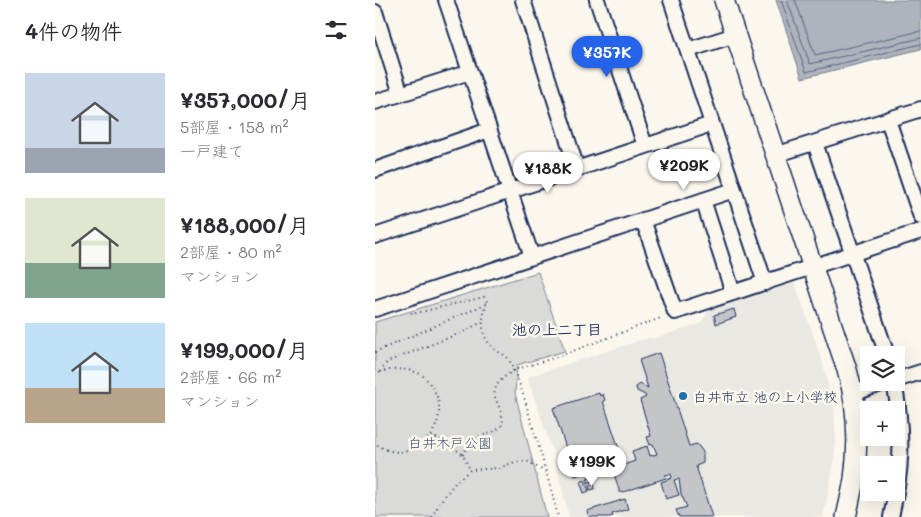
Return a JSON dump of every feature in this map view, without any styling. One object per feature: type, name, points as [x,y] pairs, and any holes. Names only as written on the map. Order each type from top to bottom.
[{"type":"street","points":[[446,0],[532,257]]},
{"type":"street","points":[[523,0],[577,169]]},
{"type":"street","points":[[597,0],[645,146]]},
{"type":"street","points":[[671,0],[765,283]]},
{"type":"street","points":[[724,0],[854,393],[856,452],[854,480],[846,517]]},
{"type":"street","points":[[375,12],[401,94]]},
{"type":"street","points":[[687,50],[735,35]]},
{"type":"street","points":[[375,102],[470,72]]},
{"type":"street","points":[[775,155],[921,109]]},
{"type":"street","points":[[889,120],[921,217]]},
{"type":"street","points":[[375,236],[712,124]]},
{"type":"street","points":[[375,170],[489,130]]},
{"type":"street","points":[[815,143],[884,346]]},
{"type":"street","points":[[375,309],[734,190]]},
{"type":"street","points":[[703,200],[733,293]]},
{"type":"street","points":[[643,220],[675,312],[921,230]]},
{"type":"street","points":[[905,378],[921,372]]},
{"type":"street","points":[[854,393],[860,391]]},
{"type":"street","points":[[896,391],[901,438],[899,456]]},
{"type":"street","points":[[891,517],[894,501]]},
{"type":"path","points":[[407,299],[412,314],[484,297],[487,303],[481,322],[485,339],[494,350],[508,357],[514,370],[523,393],[547,473],[558,517]]},
{"type":"path","points":[[375,352],[487,303]]},
{"type":"path","points":[[463,454],[469,443],[477,436],[497,431],[503,424],[502,414],[494,395],[496,386],[514,370],[675,312]]},
{"type":"path","points":[[379,373],[387,362],[481,322]]},
{"type":"path","points":[[375,375],[407,369],[419,372],[427,379],[436,392],[439,408],[438,422],[431,436],[423,444],[403,452],[381,448],[375,443]]},
{"type":"path","points":[[431,436],[448,443],[463,454],[470,470]]},
{"type":"path","points":[[432,517],[440,502],[455,483],[470,470],[499,468],[515,462],[527,461],[547,473]]},
{"type":"path","points":[[375,507],[376,517]]},
{"type":"shaded area","name":"白井市立 池の上小学校","points":[[795,283],[822,360],[834,408],[836,440],[833,469],[823,517],[569,517],[553,452],[527,377],[651,337],[652,339],[700,324],[709,310]]},
{"type":"green space","name":"白井木戸公園","points":[[538,272],[565,351],[517,365],[515,393],[547,517],[375,517],[375,322]]},
{"type":"water","points":[[776,0],[921,0],[921,49],[802,78]]},
{"type":"building","points":[[734,309],[736,317],[716,324],[714,315]]},
{"type":"building","points":[[659,353],[689,446],[697,444],[703,452],[703,463],[696,466],[712,517],[679,517],[676,510],[687,507],[681,494],[679,479],[674,480],[679,495],[666,499],[661,482],[672,478],[671,474],[665,475],[666,478],[620,493],[611,464],[575,476],[553,408],[599,393],[600,396],[603,394],[605,400],[603,401],[619,449],[616,450],[621,466],[635,461],[632,451],[647,446],[650,456],[657,454],[653,444],[650,445],[647,437],[651,436],[640,400],[646,397],[637,391],[636,387],[640,384],[648,388],[639,360]]},
{"type":"building","points":[[592,477],[593,481],[588,483],[587,479]]},
{"type":"building","points":[[585,480],[589,491],[584,493],[580,482]]},
{"type":"building","points":[[594,484],[595,489],[590,490],[589,486]]},
{"type":"building","points":[[625,499],[628,509],[612,514],[613,516],[609,517],[589,517],[587,511]]},
{"type":"place","name":"白井市立 池の上小学校","points":[[683,396]]},
{"type":"district","name":"池の上二丁目","points":[[557,329]]}]
